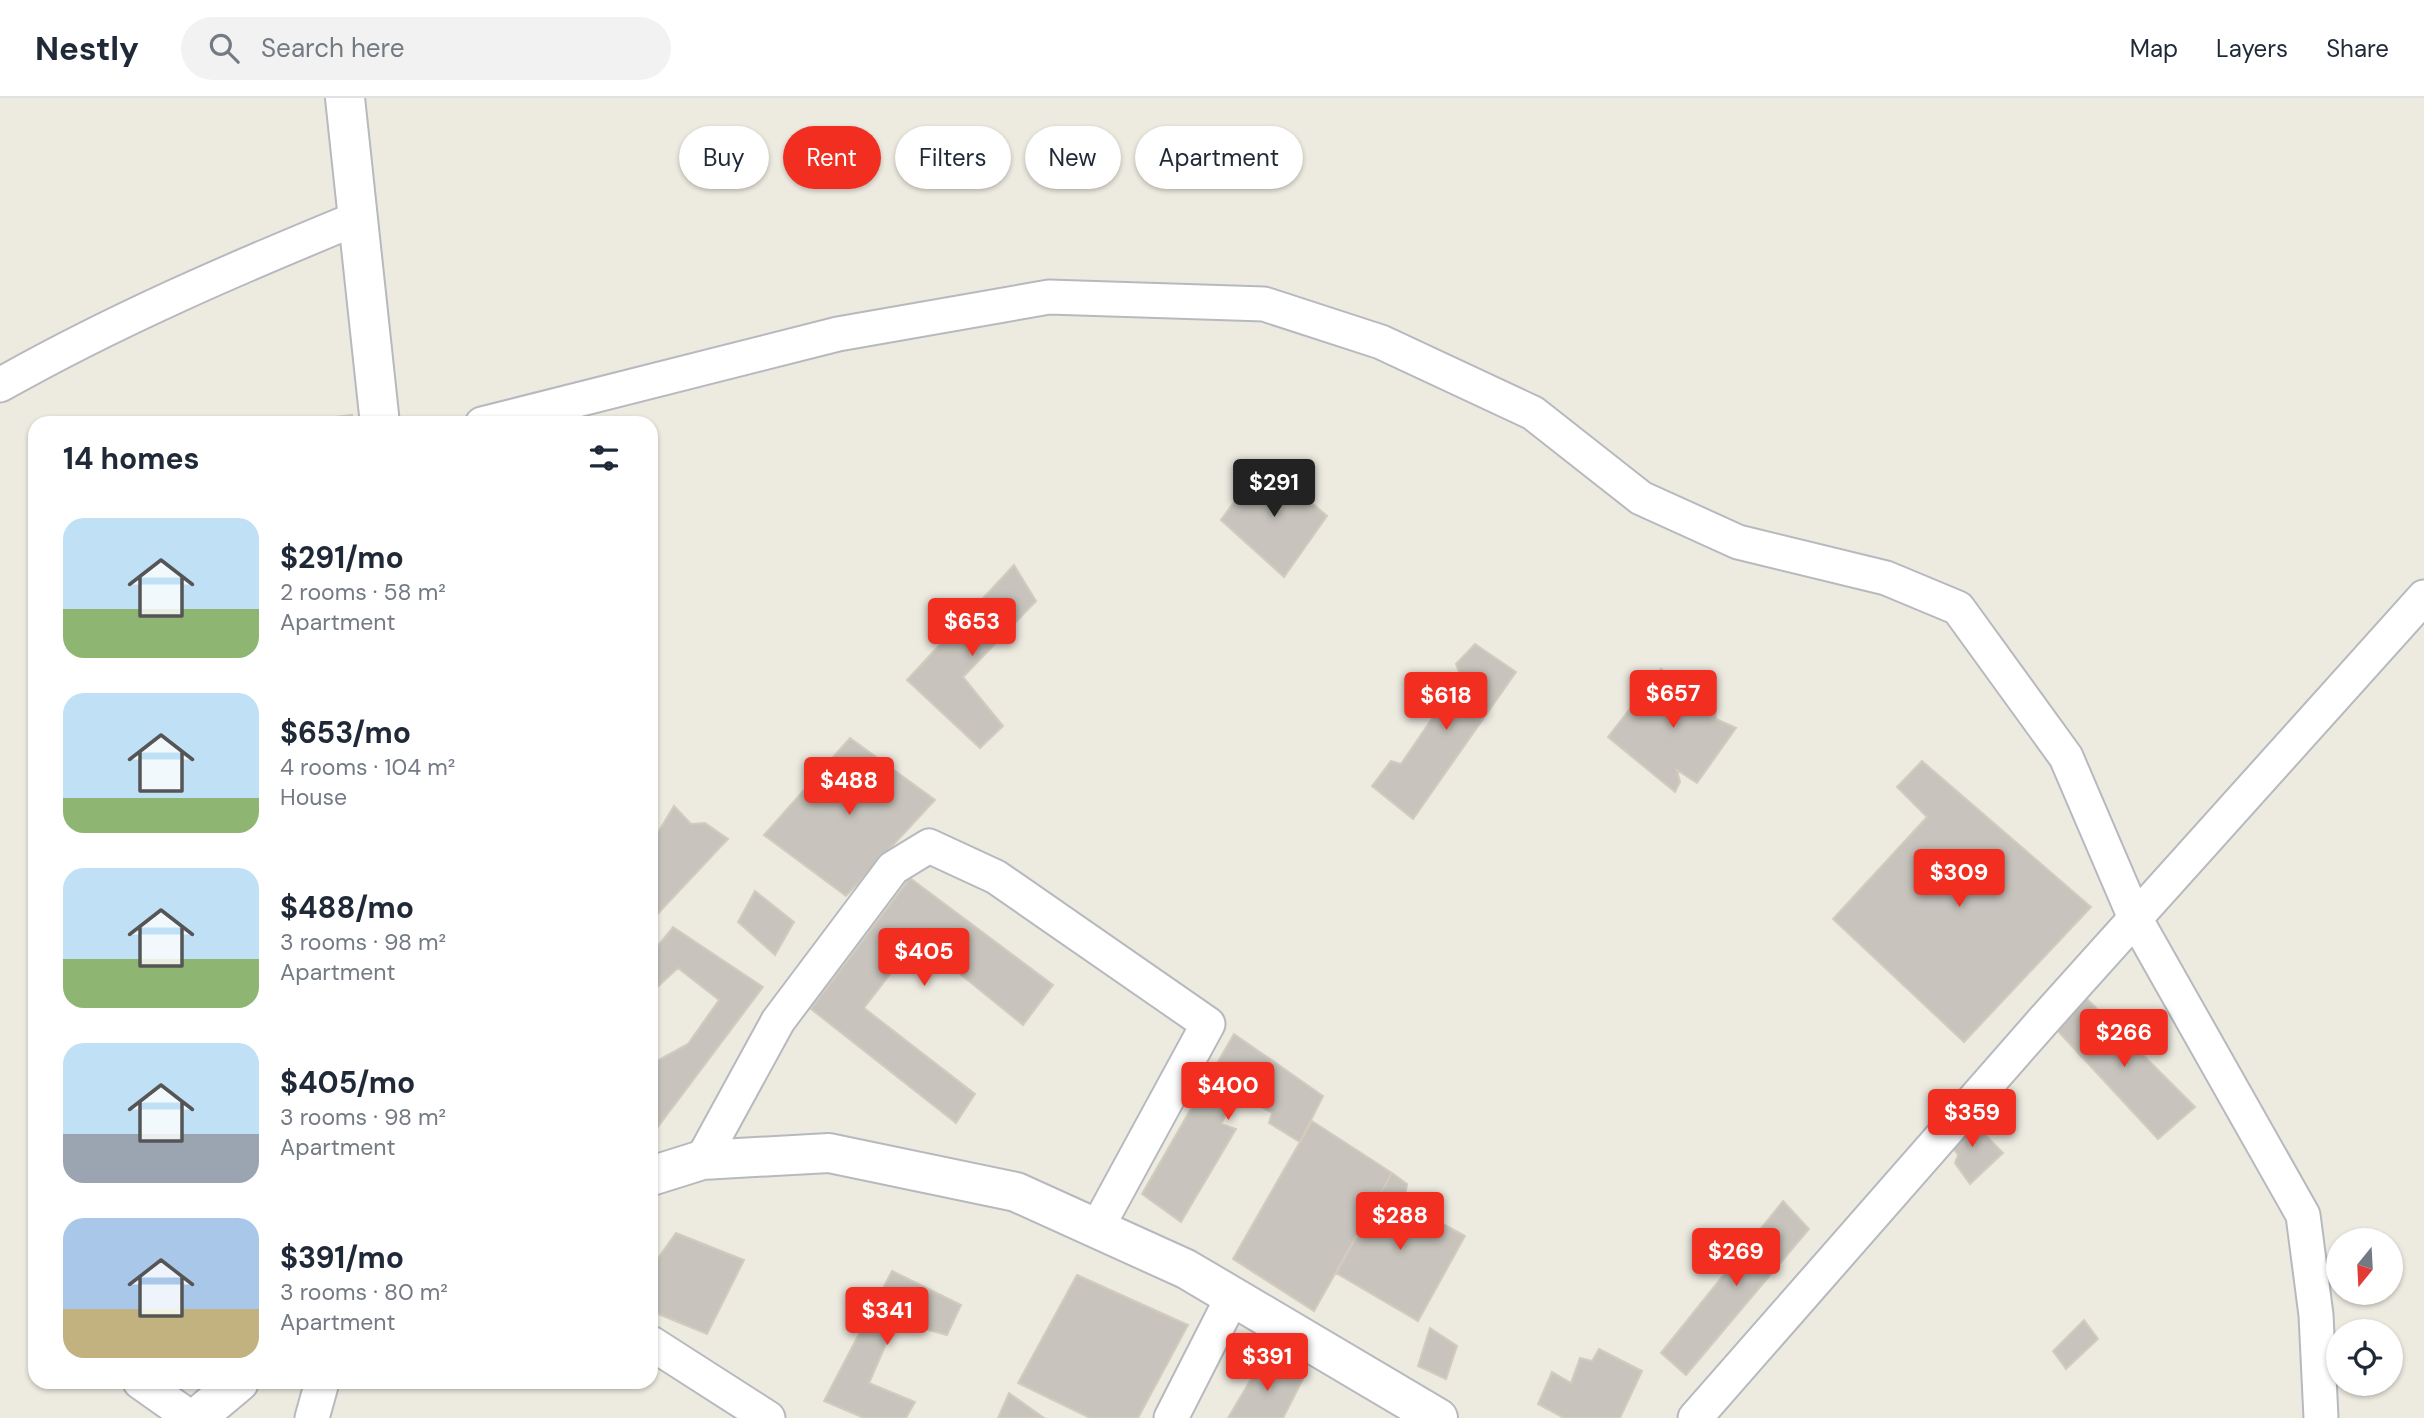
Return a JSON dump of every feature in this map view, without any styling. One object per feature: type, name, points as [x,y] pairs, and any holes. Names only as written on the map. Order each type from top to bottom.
[{"type":"street","points":[[345,98],[379,416]]},
{"type":"street","points":[[0,386],[137,314],[241,266],[358,218]]},
{"type":"street","points":[[514,416],[838,334],[1049,297],[1264,304],[1381,342],[1533,413],[1640,498],[1738,542],[1886,578],[1958,608],[2066,757],[2135,918],[2303,1215],[2316,1315],[2321,1418]]},
{"type":"street","points":[[1695,1418],[2135,918],[2424,597]]},
{"type":"street","points":[[702,1160],[778,1021],[894,868],[929,846],[996,877],[1208,1024],[1097,1228]]},
{"type":"street","points":[[658,1174],[702,1160],[829,1153],[1016,1192],[1186,1269],[1438,1418]]},
{"type":"street","points":[[1171,1418],[1233,1296]]},
{"type":"street","points":[[658,1347],[768,1418]]},
{"type":"street","points":[[150,1389],[194,1418],[230,1389]]},
{"type":"street","points":[[312,1418],[320,1389]]},
{"type":"building","points":[[1264,461],[1327,516],[1284,577],[1221,520]]},
{"type":"building","points":[[1014,565],[1036,601],[963,677],[1003,726],[980,748],[907,680]]},
{"type":"building","points":[[1475,644],[1516,672],[1413,819],[1372,786],[1391,761],[1401,764],[1461,676],[1456,664]]},
{"type":"building","points":[[1661,669],[1677,683],[1700,679],[1714,691],[1716,719],[1736,728],[1697,783],[1677,770],[1680,782],[1675,792],[1608,737]]},
{"type":"building","points":[[850,738],[935,800],[846,896],[764,835]]},
{"type":"building","points":[[1922,761],[2091,907],[1964,1042],[1833,919],[1927,817],[1897,787]]},
{"type":"building","points":[[674,806],[691,824],[705,823],[728,839],[658,914],[658,832]]},
{"type":"building","points":[[910,878],[1053,985],[1023,1025],[917,939],[864,1008],[975,1094],[956,1123],[811,1009]]},
{"type":"building","points":[[755,891],[794,922],[775,955],[738,922]]},
{"type":"building","points":[[673,927],[763,987],[658,1127],[658,1060],[688,1044],[719,1000],[678,968],[658,986],[658,945]]},
{"type":"building","points":[[2083,995],[2195,1107],[2158,1139],[2056,1029]]},
{"type":"building","points":[[1234,1034],[1323,1096],[1300,1142],[1269,1123],[1272,1113],[1237,1093],[1221,1124],[1236,1129],[1181,1222],[1142,1194]]},
{"type":"building","points":[[1963,1112],[2003,1153],[1970,1184],[1955,1163],[1958,1155],[1947,1140]]},
{"type":"building","points":[[1312,1121],[1392,1173],[1314,1311],[1233,1259]]},
{"type":"building","points":[[1392,1173],[1407,1184],[1404,1203],[1465,1236],[1418,1321],[1336,1273]]},
{"type":"building","points":[[1783,1201],[1809,1229],[1686,1375],[1661,1353]]},
{"type":"building","points":[[676,1233],[744,1260],[707,1334],[658,1314],[658,1258]]},
{"type":"building","points":[[892,1271],[961,1305],[947,1335],[896,1321],[869,1383],[915,1402],[906,1418],[864,1418],[824,1401]]},
{"type":"building","points":[[1077,1275],[1188,1325],[1138,1418],[1090,1418],[1018,1383]]},
{"type":"building","points":[[2084,1320],[2098,1339],[2066,1369],[2053,1351]]},
{"type":"building","points":[[1430,1328],[1457,1346],[1446,1379],[1418,1366]]},
{"type":"building","points":[[1599,1349],[1642,1371],[1620,1418],[1564,1418],[1538,1404],[1552,1372],[1571,1383],[1580,1358],[1592,1361]]},
{"type":"building","points":[[1263,1359],[1303,1379],[1283,1418],[1228,1418]]},
{"type":"building","points":[[1009,1393],[1044,1418],[998,1418]]}]
